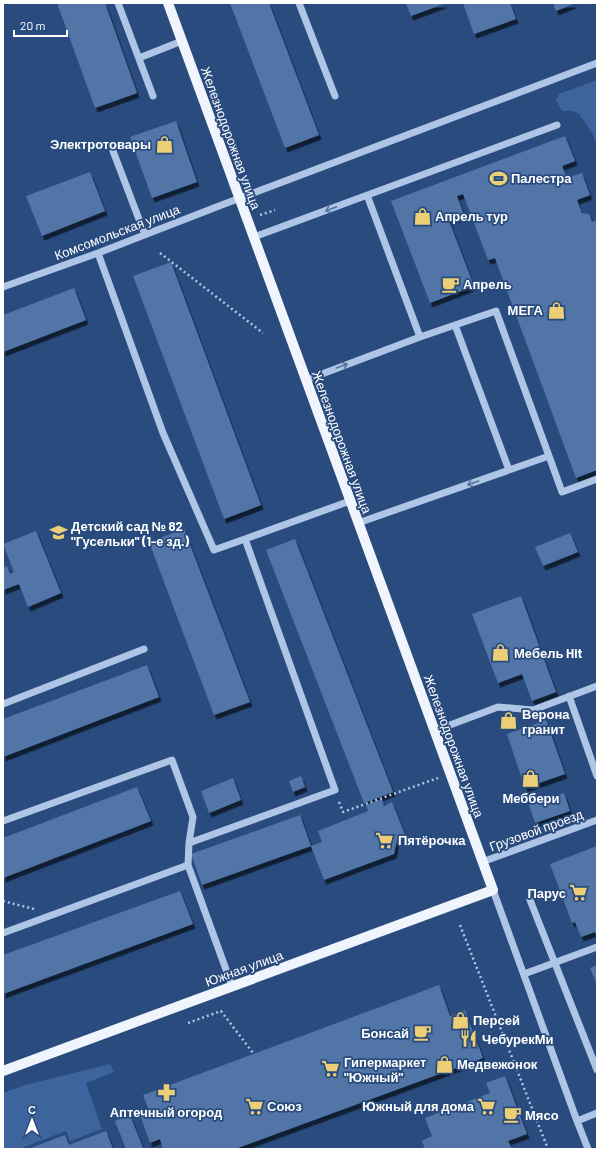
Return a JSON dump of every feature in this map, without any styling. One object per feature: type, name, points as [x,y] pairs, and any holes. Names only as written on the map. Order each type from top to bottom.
[{"type":"main road","name":"Железнодорожная улица","points":[[168,3],[493,890]]},
{"type":"main road","name":"Южная улица","points":[[3,1070],[493,890]]},
{"type":"street","points":[[118,3],[153,96]]},
{"type":"street","points":[[299,3],[335,96]]},
{"type":"street","points":[[138,58],[182,41]]},
{"type":"street","name":"Комсомольская улица","points":[[3,287],[98,253],[239,198],[597,63]]},
{"type":"street","points":[[254,237],[557,125]]},
{"type":"street","points":[[113,151],[145,235]]},
{"type":"street","points":[[367,195],[420,337]]},
{"type":"street","points":[[98,253],[163,433],[214,550],[350,501]]},
{"type":"street","points":[[306,380],[420,337],[496,311],[562,492],[597,479]]},
{"type":"street","points":[[455,325],[509,470]]},
{"type":"street","points":[[358,523],[548,456]]},
{"type":"street","points":[[189,843],[335,790],[245,539]]},
{"type":"street","points":[[3,704],[144,649]]},
{"type":"street","points":[[434,731],[498,707],[532,710],[597,686]]},
{"type":"street","points":[[569,696],[597,776]]},
{"type":"street","points":[[3,821],[172,760],[192,817],[188,864],[232,986]]},
{"type":"street","name":"Грузовой проезд","points":[[482,862],[597,820]]},
{"type":"street","points":[[3,933],[188,864]]},
{"type":"street","points":[[493,890],[576,1121],[588,1149]]},
{"type":"street","points":[[530,900],[597,1070]]},
{"type":"street","points":[[524,974],[597,947]]},
{"type":"street","points":[[576,1121],[597,1113]]},
{"type":"path","points":[[259,215],[275,210]]},
{"type":"path","points":[[160,253],[263,333]]},
{"type":"path","points":[[335,790],[343,812],[450,774]]},
{"type":"path","points":[[3,902],[55,914]]},
{"type":"path","points":[[460,925],[548,1149]]},
{"type":"path","points":[[188,1023],[221,1012],[252,1053]]},
{"type":"shaded area","points":[[597,80],[597,148],[592,133],[579,114],[573,111],[563,111],[556,100],[559,94]]},
{"type":"shaded area","points":[[110,1064],[114,1072],[86,1083],[102,1129],[70,1141],[66,1131],[19,1149],[3,1149],[3,1093],[25,1085]]},
{"type":"building","points":[[57,3],[105,3],[137,93],[95,108]]},
{"type":"building","points":[[230,3],[269,3],[319,135],[285,148]]},
{"type":"building","points":[[406,3],[446,3],[411,16]]},
{"type":"building","points":[[463,3],[510,3],[516,19],[474,34]]},
{"type":"building","points":[[553,3],[576,3],[556,11]]},
{"type":"building","points":[[176,121],[197,182],[152,198],[130,137]]},
{"type":"building","name":"МЕГА","points":[[565,136],[575,161],[562,166],[567,178],[582,173],[590,195],[577,200],[582,213],[589,214],[592,222],[597,220],[597,470],[576,478],[495,258],[488,260],[463,194],[457,196],[464,215],[449,221],[474,286],[430,303],[391,201]]},
{"type":"building","points":[[90,172],[105,211],[42,236],[26,196]]},
{"type":"building","points":[[171,262],[261,505],[224,519],[133,276]]},
{"type":"building","points":[[74,288],[86,320],[3,352],[3,315]]},
{"type":"building","points":[[184,529],[250,702],[214,715],[149,542]]},
{"type":"building","points":[[36,531],[61,593],[28,607],[19,584],[3,590],[3,568],[7,566],[10,574],[14,572],[3,544]]},
{"type":"building","points":[[570,533],[578,552],[543,566],[535,547]]},
{"type":"building","points":[[295,539],[393,792],[364,803],[266,550]]},
{"type":"building","points":[[521,596],[556,692],[532,701],[522,674],[498,683],[472,614]]},
{"type":"building","points":[[147,665],[159,697],[3,757],[3,719]]},
{"type":"building","points":[[546,720],[565,774],[525,788],[507,734]]},
{"type":"building","points":[[301,776],[305,787],[293,792],[289,781]]},
{"type":"building","points":[[233,778],[241,800],[209,813],[201,791]]},
{"type":"building","points":[[137,787],[151,821],[3,878],[3,838]]},
{"type":"building","points":[[564,793],[570,811],[535,823],[529,805]]},
{"type":"building","points":[[382,799],[384,806],[392,802],[406,837],[397,840],[394,854],[324,880],[311,846],[322,842],[318,831],[368,811],[366,805]]},
{"type":"building","points":[[300,815],[311,846],[202,885],[191,854]]},
{"type":"building","name":"Парус","points":[[597,846],[597,937],[595,932],[581,937],[575,922],[572,923],[550,864]]},
{"type":"building","points":[[180,891],[193,924],[3,994],[3,955]]},
{"type":"building","points":[[597,965],[597,985],[590,968]]},
{"type":"building","name":"Гипермаркет \"Южный\"","points":[[439,985],[450,1016],[465,1010],[483,1058],[235,1149],[163,1149],[160,1139],[150,1143],[139,1112],[148,1108],[143,1095]]},
{"type":"building","name":"Южный для дома","points":[[505,1076],[527,1134],[508,1141],[512,1149],[425,1149],[422,1141],[432,1136],[425,1118],[490,1093],[486,1083]]},
{"type":"building","points":[[130,1115],[143,1148],[141,1149],[126,1149],[115,1121]]},
{"type":"building","points":[[106,1131],[113,1149],[28,1149],[65,1135],[69,1145]]},
{"type":"place","name":"Электротовары","points":[[164,144]]},
{"type":"place","name":"Палестра","points":[[498,178]]},
{"type":"place","name":"Апрель тур","points":[[422,216]]},
{"type":"place","name":"Апрель","points":[[450,284]]},
{"type":"place","name":"МЕГА","points":[[556,310]]},
{"type":"place","name":"Детский сад № 82 \"Гусельки\" (1-е зд.)","points":[[58,533]]},
{"type":"place","name":"Мебель Hit","points":[[501,653]]},
{"type":"place","name":"Верона гранит","points":[[509,721]]},
{"type":"place","name":"Меббери","points":[[531,779]]},
{"type":"place","name":"Пятёрочка","points":[[385,840]]},
{"type":"place","name":"Парус","points":[[579,893]]},
{"type":"place","name":"Персей","points":[[460,1020]]},
{"type":"place","name":"Бонсай","points":[[422,1033]]},
{"type":"place","name":"ЧебурекМи","points":[[469,1039]]},
{"type":"place","name":"Медвежонок","points":[[444,1064]]},
{"type":"place","name":"Гипермаркет \"Южный\"","points":[[331,1069]]},
{"type":"place","name":"Аптечный огород","points":[[166,1093]]},
{"type":"place","name":"Союз","points":[[254,1106]]},
{"type":"place","name":"Южный для дома","points":[[487,1106]]},
{"type":"place","name":"Мясо","points":[[512,1115]]}]
